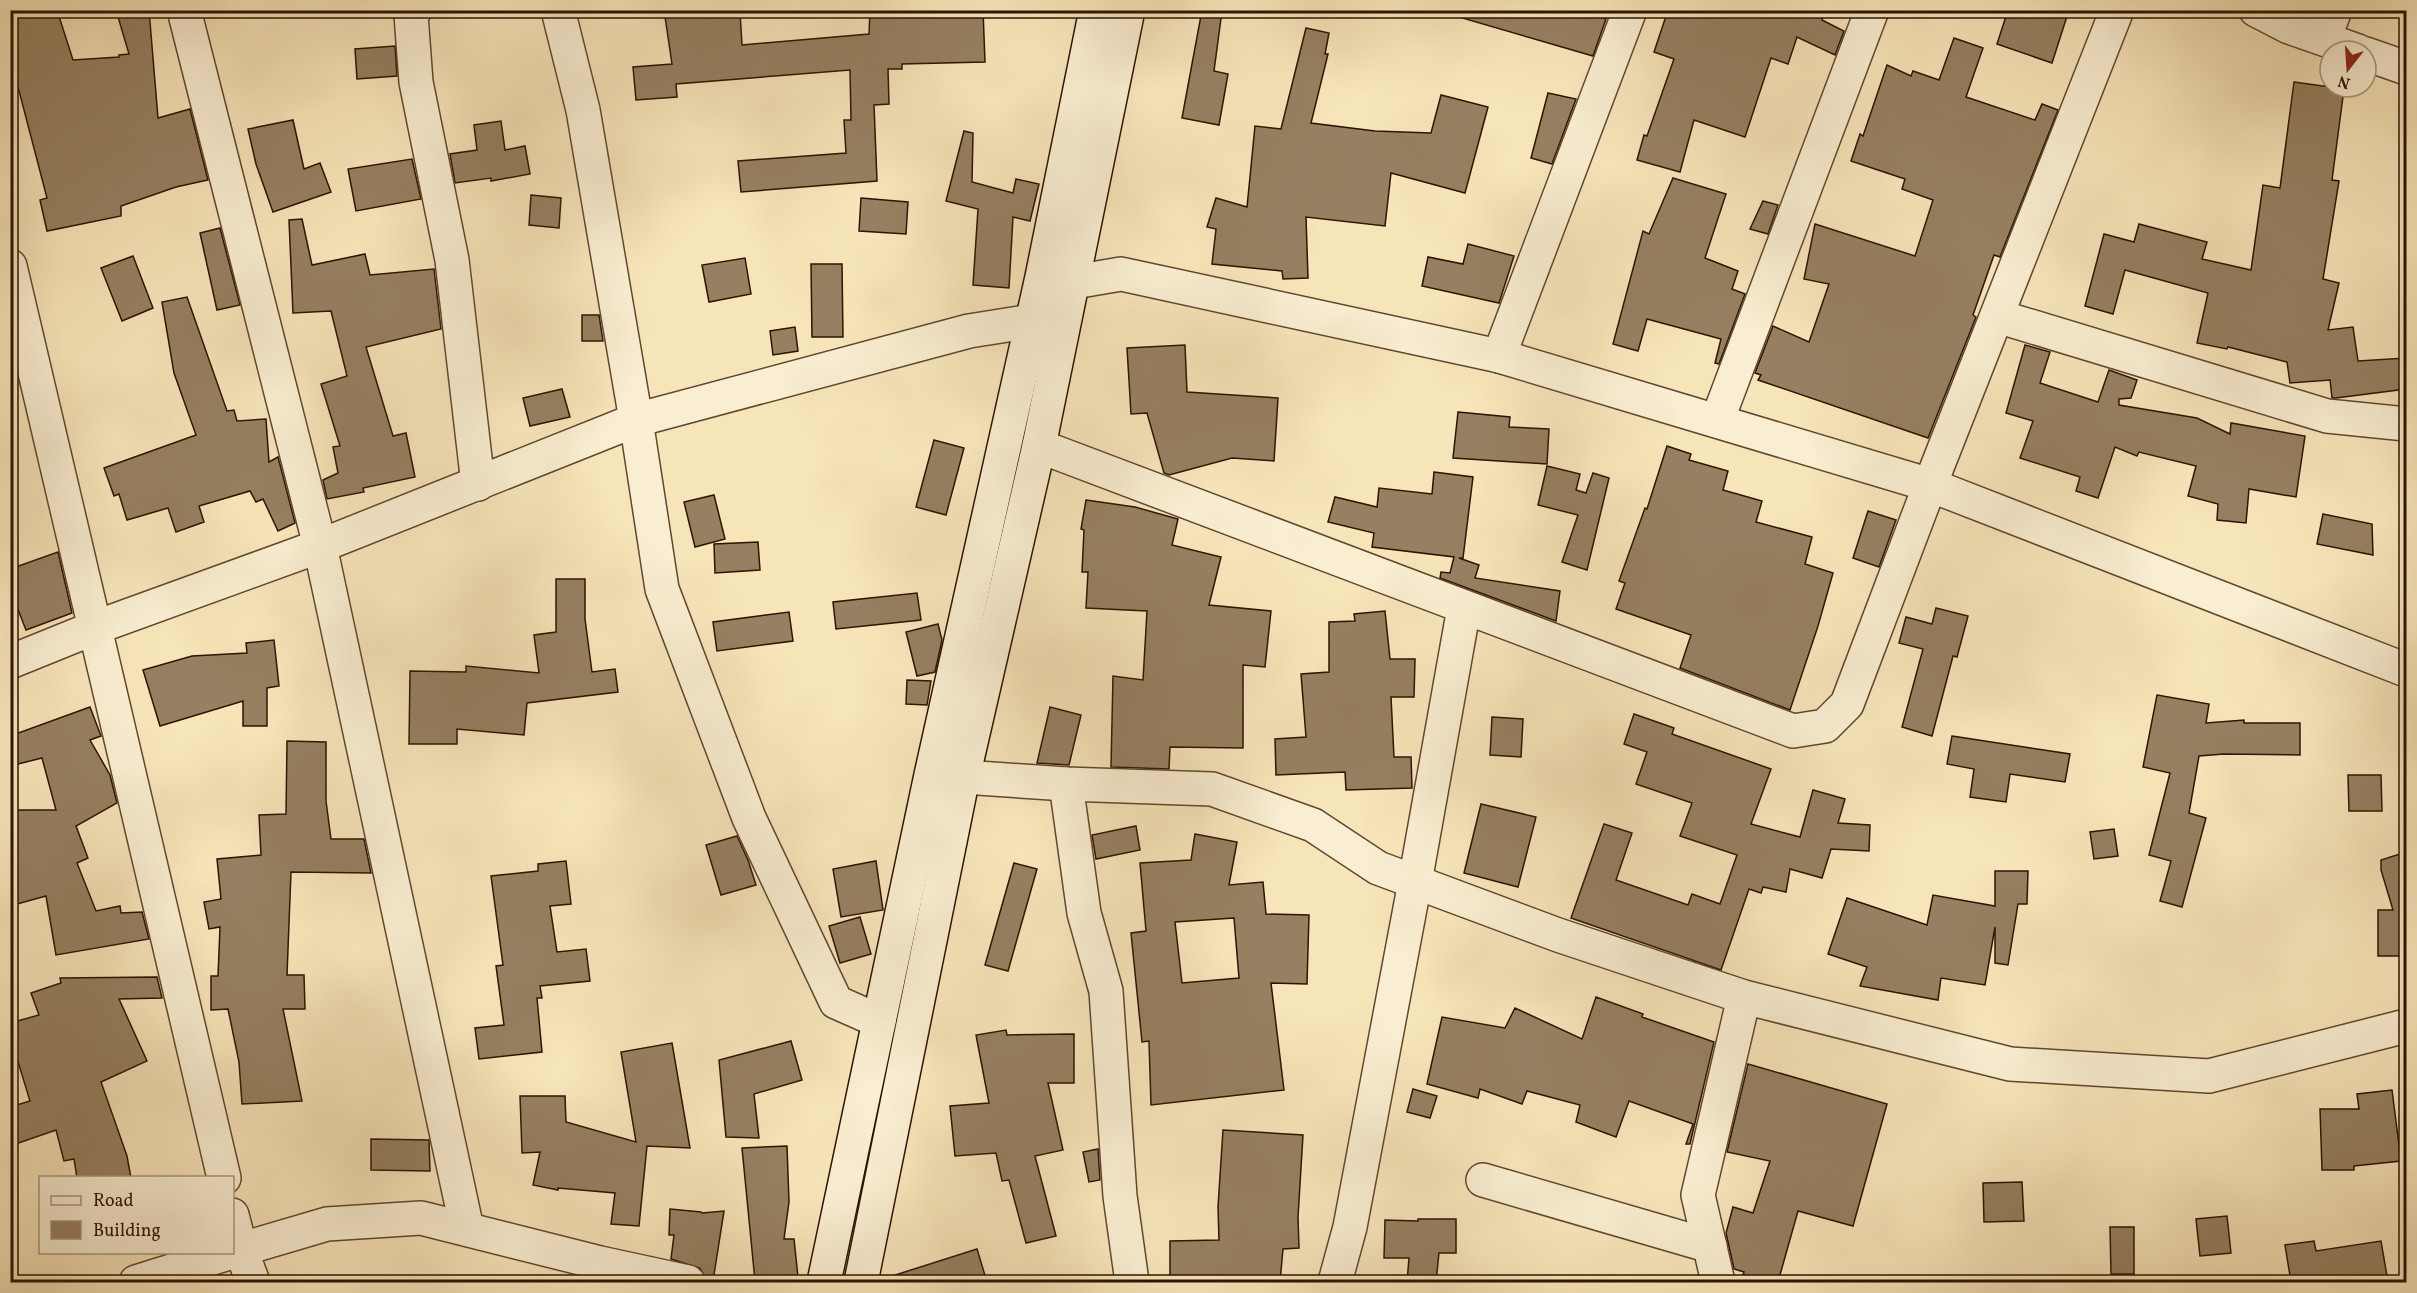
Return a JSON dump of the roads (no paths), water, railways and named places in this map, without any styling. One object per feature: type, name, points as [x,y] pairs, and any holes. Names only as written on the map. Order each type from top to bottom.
[{"type":"street","points":[[184,10],[320,546],[466,1229]]},
{"type":"street","points":[[415,10],[411,15],[416,82],[452,260],[478,484]]},
{"type":"street","points":[[558,10],[583,110],[636,420],[662,589],[749,818],[836,1002],[879,1021]]},
{"type":"street","points":[[824,1282],[931,775],[1042,277],[1096,10]]},
{"type":"street","points":[[861,1282],[963,777],[1039,446],[1128,10]]},
{"type":"street","points":[[1499,356],[1630,10]]},
{"type":"street","points":[[1717,421],[1872,10]]},
{"type":"street","points":[[1039,446],[1793,731],[1825,726],[1847,704],[1930,485],[2117,10]]},
{"type":"street","points":[[2256,10],[2289,27],[2329,25],[2345,39]]},
{"type":"street","points":[[2378,58],[2406,68]]},
{"type":"street","points":[[10,266],[224,1176]]},
{"type":"street","points":[[1042,277],[1074,282],[1121,274],[1499,356],[1930,485],[2406,670]]},
{"type":"street","points":[[1997,316],[2327,416],[2406,424]]},
{"type":"street","points":[[10,663],[94,628],[320,546],[636,420],[969,331],[1032,321],[1064,323]]},
{"type":"street","points":[[1335,1282],[1350,1227],[1464,608]]},
{"type":"street","points":[[963,777],[1066,784],[1212,789],[1312,825],[1378,868],[1558,935],[1744,997],[2010,1064],[2209,1076],[2406,1026]]},
{"type":"street","points":[[1066,784],[1084,913],[1106,991],[1120,1196],[1132,1282]]},
{"type":"street","points":[[1718,1282],[1698,1195],[1744,997]]},
{"type":"street","points":[[1483,1180],[1710,1246]]},
{"type":"street","points":[[253,1282],[235,1251],[327,1224],[421,1218],[600,1263],[688,1282]]},
{"type":"street","points":[[136,1282],[225,1254]]}]
